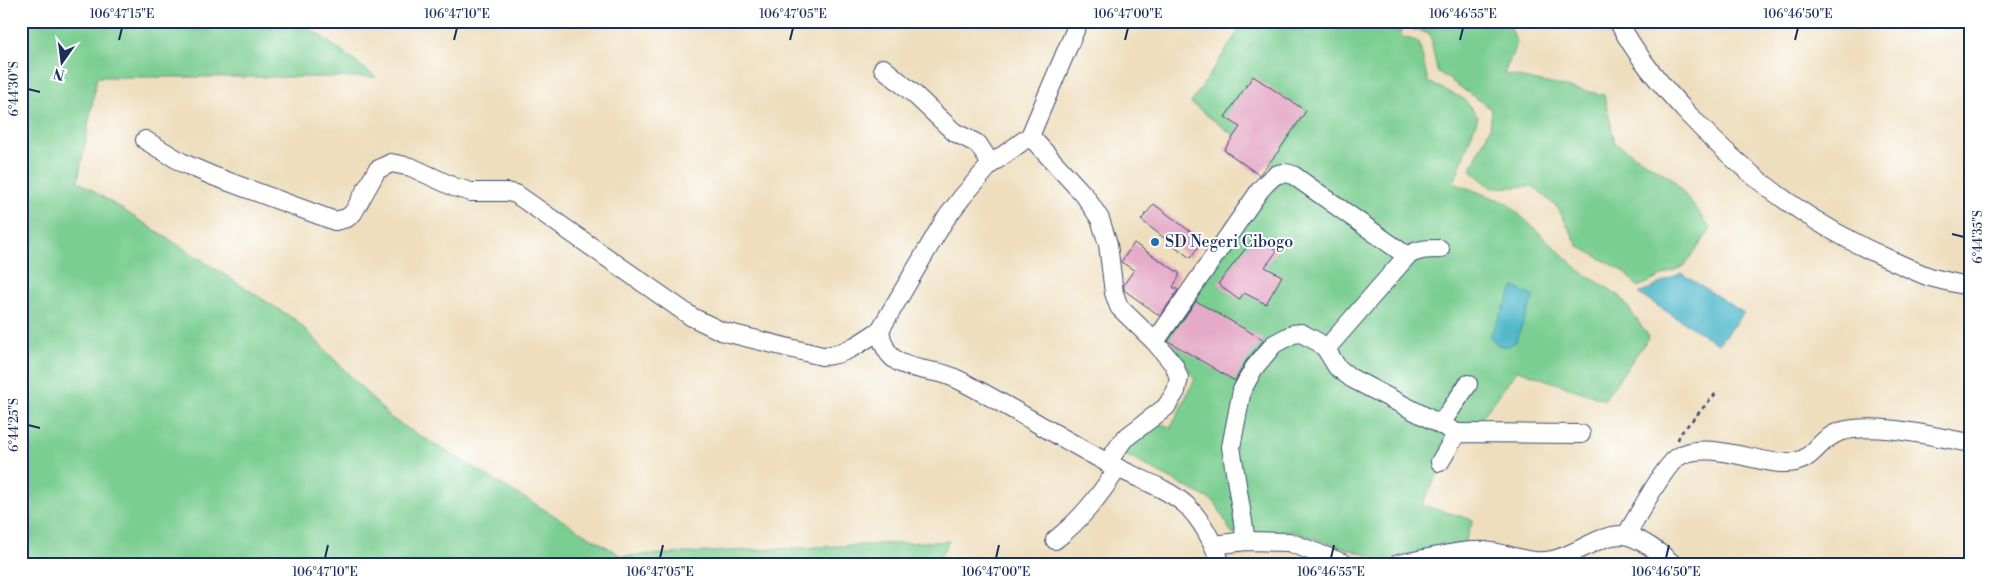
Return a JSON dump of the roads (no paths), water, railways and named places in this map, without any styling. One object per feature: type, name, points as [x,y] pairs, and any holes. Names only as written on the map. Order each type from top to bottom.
[{"type":"street","points":[[145,140],[183,163],[213,176],[336,221],[347,218],[353,213],[377,170],[391,163],[403,164],[454,187],[472,192],[508,192],[516,194],[692,316],[721,331],[822,356],[836,355],[847,351],[880,330],[944,221],[963,196],[991,164],[1030,136],[1079,21]]},
{"type":"street","points":[[1618,21],[1645,66],[1674,99],[1739,165],[1777,195],[1809,218],[1875,253],[1931,277],[1971,287]]},
{"type":"street","points":[[883,68],[954,132],[978,144],[991,164]]},
{"type":"street","points":[[1030,136],[1085,196],[1100,219],[1108,244],[1114,293],[1119,307],[1155,342],[1174,365],[1179,378],[1176,391],[1166,407],[1124,439],[1113,466],[1088,509],[1074,526],[1055,540]]},
{"type":"street","points":[[1155,342],[1260,190],[1279,172],[1293,175],[1407,256]]},
{"type":"street","points":[[1326,349],[1407,256],[1424,249],[1440,249]]},
{"type":"street","points":[[880,330],[882,342],[896,360],[906,366],[935,372],[961,381],[1113,466],[1171,494],[1185,504],[1204,528],[1214,545],[1221,564]]},
{"type":"street","points":[[1246,541],[1231,447],[1242,390],[1254,368],[1274,344],[1293,334],[1301,333],[1318,342],[1326,349],[1337,367],[1351,378],[1457,432],[1580,434]]},
{"type":"street","points":[[1440,425],[1468,384]]},
{"type":"street","points":[[1626,535],[1670,463],[1690,451],[1710,449],[1782,463],[1797,462],[1805,460],[1830,437],[1850,430],[1897,430],[1971,443]]},
{"type":"street","points":[[1440,462],[1457,432]]},
{"type":"street","points":[[1398,564],[1471,551],[1486,551],[1536,562],[1553,560],[1611,536],[1626,535],[1660,552],[1673,564]]},
{"type":"street","points":[[1214,545],[1246,541],[1289,542],[1345,564]]},
{"type":"water","points":[[1681,273],[1744,313],[1718,344],[1639,294]]},
{"type":"water","points":[[1514,287],[1534,297],[1515,342],[1504,347],[1495,343],[1490,336]]},
{"type":"place","name":"SD Negeri Cibogo","points":[[1155,242]]}]
